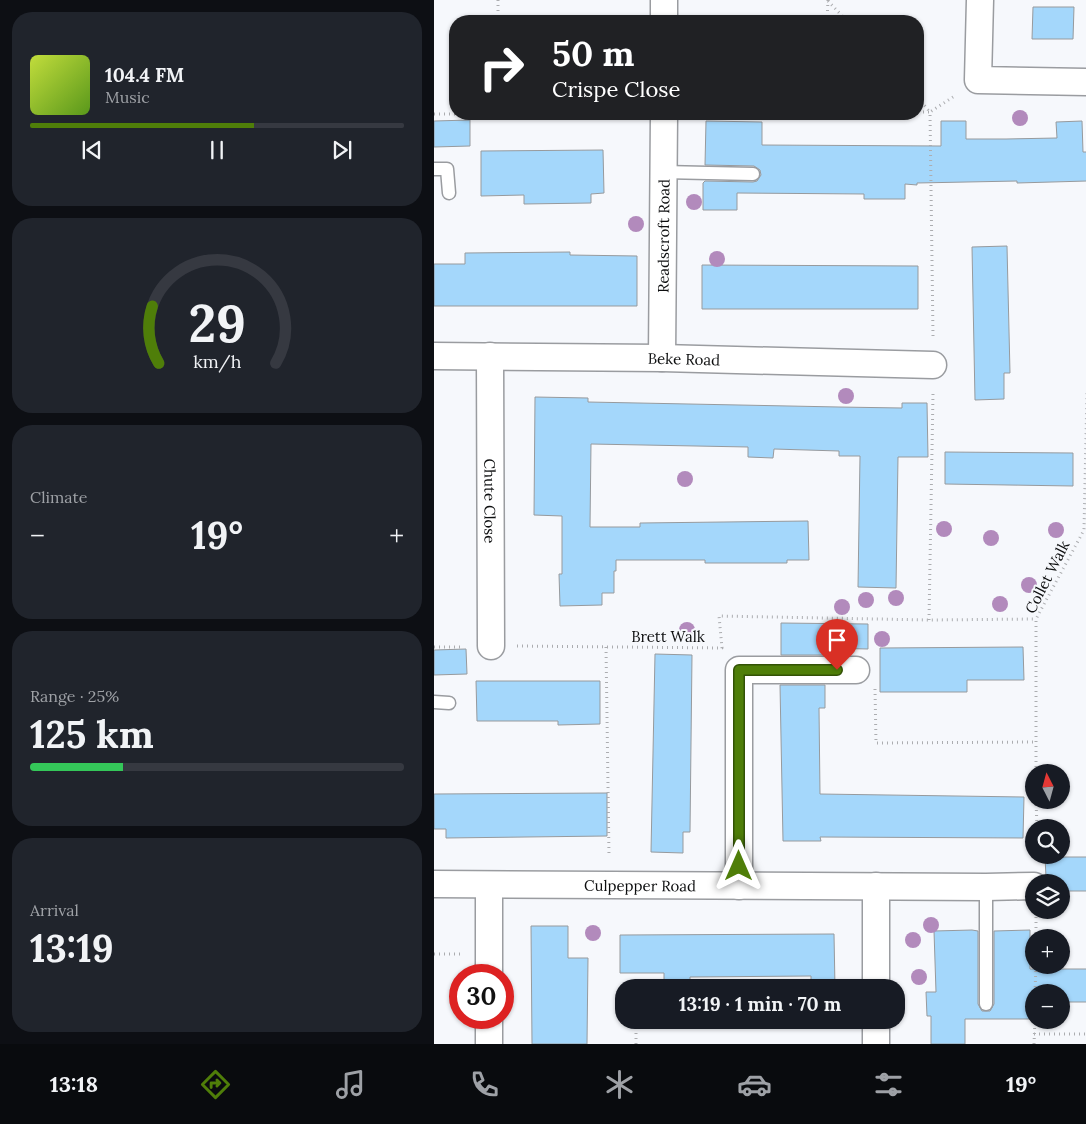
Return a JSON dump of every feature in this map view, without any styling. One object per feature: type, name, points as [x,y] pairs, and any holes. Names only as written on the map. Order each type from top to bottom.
[{"type":"street","points":[[664,0],[664,15]]},
{"type":"street","points":[[980,0],[978,80],[1086,82]]},
{"type":"street","name":"Readscroft Road","points":[[662,358],[664,120]]},
{"type":"street","name":"Beke Road","points":[[434,356],[662,358],[933,365]]},
{"type":"street","name":"Chute Close","points":[[490,356],[491,646]]},
{"type":"street","points":[[739,886],[739,670],[856,670]]},
{"type":"street","name":"Culpepper Road","points":[[434,884],[1025,886]]},
{"type":"street","points":[[489,885],[489,964]]},
{"type":"street","points":[[876,886],[876,979]]},
{"type":"street","points":[[489,1029],[489,1044]]},
{"type":"street","points":[[876,1029],[876,1044]]},
{"type":"lane","points":[[434,169],[447,169],[449,194]]},
{"type":"lane","points":[[663,172],[753,174]]},
{"type":"lane","points":[[434,702],[448,702]]},
{"type":"lane","points":[[986,887],[986,1004]]},
{"type":"path","points":[[498,0],[498,15]]},
{"type":"path","points":[[827,15],[828,0]]},
{"type":"path","points":[[828,0],[842,15]]},
{"type":"path","points":[[924,105],[930,112],[978,80]]},
{"type":"path","points":[[434,114],[449,114]]},
{"type":"path","name":"Collet Walk","points":[[1036,764],[1036,619],[1084,530],[1086,393]]},
{"type":"path","name":"Brett Walk","points":[[434,647],[722,648],[719,616],[929,620],[1036,619]]},
{"type":"path","points":[[606,647],[610,885]]},
{"type":"path","points":[[856,670],[875,670],[876,743],[1036,742]]},
{"type":"path","points":[[636,1029],[636,1044]]},
{"type":"path","points":[[1034,1029],[1034,1044]]},
{"type":"path","points":[[1034,1034],[1086,1034]]},
{"type":"building","points":[[1033,7],[1074,7],[1073,39],[1032,39]]},
{"type":"building","points":[[470,120],[470,146],[434,147],[434,121]]},
{"type":"building","points":[[706,121],[762,122],[762,145],[941,146],[941,121],[966,121],[966,139],[1006,139],[1057,138],[1056,122],[1082,121],[1083,152],[1087,152],[1087,181],[905,184],[905,199],[864,199],[864,194],[737,193],[737,210],[703,210],[703,183],[705,181],[753,182],[757,181],[761,175],[760,170],[754,166],[705,165]]},
{"type":"building","points":[[603,150],[604,193],[591,194],[591,203],[524,204],[524,195],[481,196],[481,151]]},
{"type":"building","points":[[1007,246],[1010,373],[1004,373],[1004,399],[975,400],[972,247]]},
{"type":"building","points":[[570,252],[570,255],[637,256],[637,306],[434,306],[434,264],[465,264],[465,253]]},
{"type":"building","points":[[702,265],[918,266],[918,309],[702,309]]},
{"type":"building","points":[[535,397],[588,398],[588,402],[902,408],[902,403],[927,403],[928,457],[898,457],[896,588],[858,587],[860,456],[839,456],[839,451],[774,449],[773,458],[748,457],[748,447],[591,444],[590,527],[640,527],[640,523],[808,521],[809,560],[787,560],[787,563],[705,563],[705,560],[616,560],[614,593],[602,593],[602,605],[560,606],[559,574],[562,574],[562,516],[534,515]]},
{"type":"building","points":[[945,452],[1073,453],[1073,486],[945,484]]},
{"type":"building","points":[[781,623],[868,624],[868,649],[825,648],[825,655],[781,655]]},
{"type":"building","points":[[1023,647],[1024,680],[967,680],[967,692],[880,692],[880,648]]},
{"type":"building","points":[[466,649],[467,674],[434,675],[434,650]]},
{"type":"building","points":[[655,654],[692,655],[690,832],[683,832],[683,853],[651,852]]},
{"type":"building","points":[[476,681],[600,681],[600,724],[558,725],[558,721],[477,721]]},
{"type":"building","points":[[780,685],[825,685],[825,708],[819,708],[820,794],[1024,797],[1023,838],[820,837],[821,841],[783,841]]},
{"type":"building","points":[[607,793],[607,836],[446,838],[446,829],[434,829],[434,794]]},
{"type":"building","points":[[1070,857],[1087,857],[1087,891],[1070,891],[1070,874],[1046,874],[1045,864],[1070,864]]},
{"type":"building","points":[[531,926],[568,926],[568,958],[588,958],[587,1044],[532,1044]]},
{"type":"building","points":[[1025,930],[1025,974],[1070,974],[1070,969],[1087,969],[1087,1002],[1070,1002],[1070,984],[1025,984],[1025,1019],[965,1019],[965,1044],[931,1044],[931,1016],[927,1016],[926,992],[936,992],[934,931],[978,931],[978,1004],[982,1011],[990,1011],[994,1004],[994,931]]},
{"type":"building","points":[[834,934],[835,979],[811,979],[811,976],[664,979],[664,973],[620,973],[620,935]]},
{"type":"route","points":[[739,866],[739,670],[837,670]]}]
